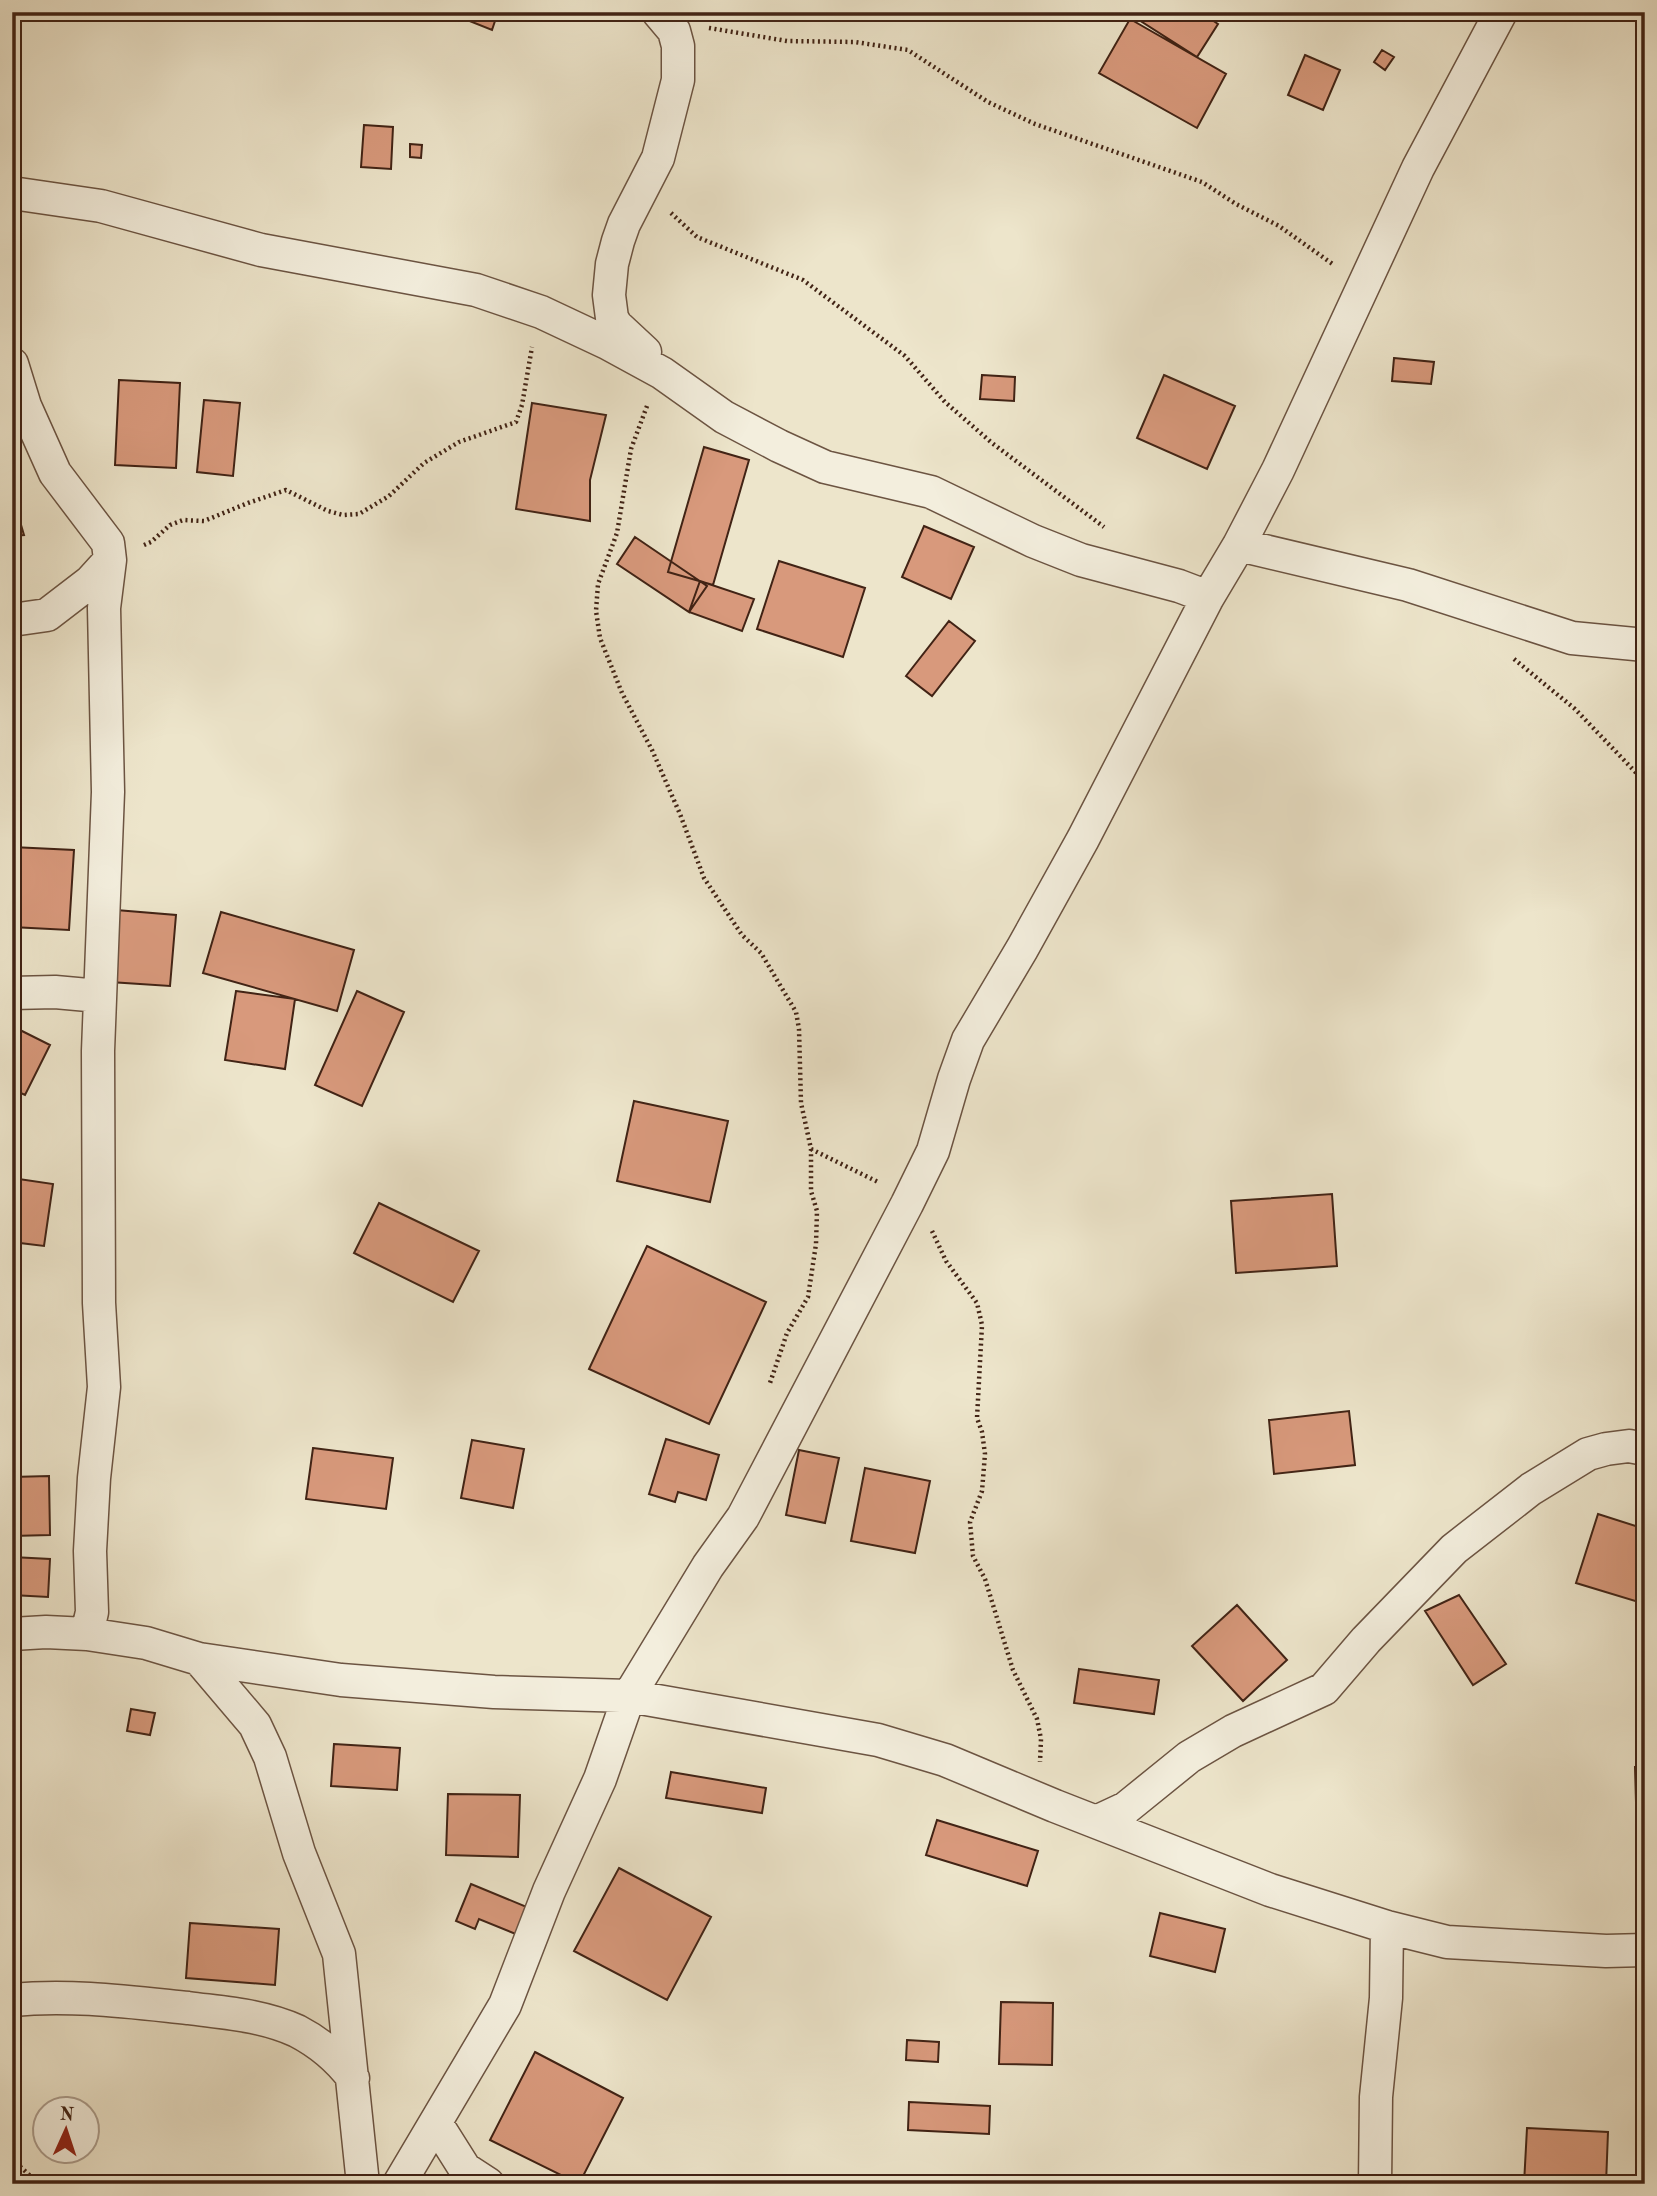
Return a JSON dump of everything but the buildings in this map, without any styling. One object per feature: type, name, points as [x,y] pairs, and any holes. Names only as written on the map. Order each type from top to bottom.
[{"type":"street","points":[[399,2184],[505,2005],[549,1891],[600,1779],[629,1696],[708,1566],[743,1517],[907,1204],[933,1151],[968,1040],[1083,839],[1208,597],[1278,470],[1418,168],[1501,12]]},
{"type":"street","points":[[661,15],[674,31],[678,46],[678,79],[669,124],[658,158],[618,241],[612,264],[609,295],[612,318],[616,325],[635,341],[662,373]]},
{"type":"street","points":[[12,193],[101,206],[261,250],[476,290],[541,312],[607,343],[662,373],[724,417],[825,467],[931,492],[1033,541],[1081,560],[1179,586],[1208,597]]},
{"type":"street","points":[[12,364],[25,406],[55,473],[108,543],[110,560],[104,608],[108,792],[99,996],[98,1278],[104,1387],[94,1478],[90,1551],[92,1612],[87,1634]]},
{"type":"street","points":[[1239,545],[1408,585],[1572,638],[1645,645]]},
{"type":"street","points":[[12,620],[47,615],[90,582],[110,560]]},
{"type":"street","points":[[12,993],[55,992],[99,996]]},
{"type":"street","points":[[1096,1822],[1126,1808],[1189,1757],[1233,1731],[1324,1689],[1366,1640],[1454,1549],[1531,1489],[1587,1454],[1629,1447],[1645,1449]]},
{"type":"street","points":[[12,1634],[87,1634],[146,1643],[199,1659],[341,1680],[494,1692],[629,1696],[878,1740],[912,1748],[1270,1890],[1387,1927],[1447,1942],[1606,1951],[1645,1950]]},
{"type":"street","points":[[199,1659],[256,1725],[270,1757],[299,1853],[339,1954],[363,2184]]},
{"type":"street","points":[[1375,2184],[1376,2097],[1385,1998],[1387,1927]]},
{"type":"street","points":[[12,2000],[82,1998],[257,2017],[296,2031],[326,2049],[354,2078]]},
{"type":"street","points":[[436,2123],[465,2169],[488,2184]]},
{"type":"path","points":[[661,15],[787,41],[855,42],[908,50],[988,102],[1035,124],[1202,182],[1236,204],[1279,226],[1364,287]]},
{"type":"path","points":[[651,171],[666,208],[697,237],[803,280],[905,356],[945,402],[1114,534]]},
{"type":"path","points":[[110,560],[151,542],[170,525],[183,520],[204,521],[286,490],[328,511],[343,515],[359,514],[389,496],[424,463],[459,442],[516,422],[541,312]]},
{"type":"path","points":[[662,373],[631,449],[617,533],[598,584],[596,611],[600,638],[622,692],[652,750],[680,814],[704,878],[742,935],[761,953],[796,1012],[801,1103],[811,1149],[811,1191],[817,1211],[816,1244],[808,1297],[787,1333],[767,1394]]},
{"type":"path","points":[[1510,655],[1575,709],[1645,782]]},
{"type":"path","points":[[811,1149],[889,1188],[907,1204],[930,1228],[946,1261],[977,1303],[982,1325],[977,1418],[985,1454],[982,1491],[970,1522],[973,1556],[985,1578],[1013,1670],[1037,1719],[1041,1739],[1040,1765],[1028,1795]]},
{"type":"path","points":[[12,2159],[39,2184]]}]
